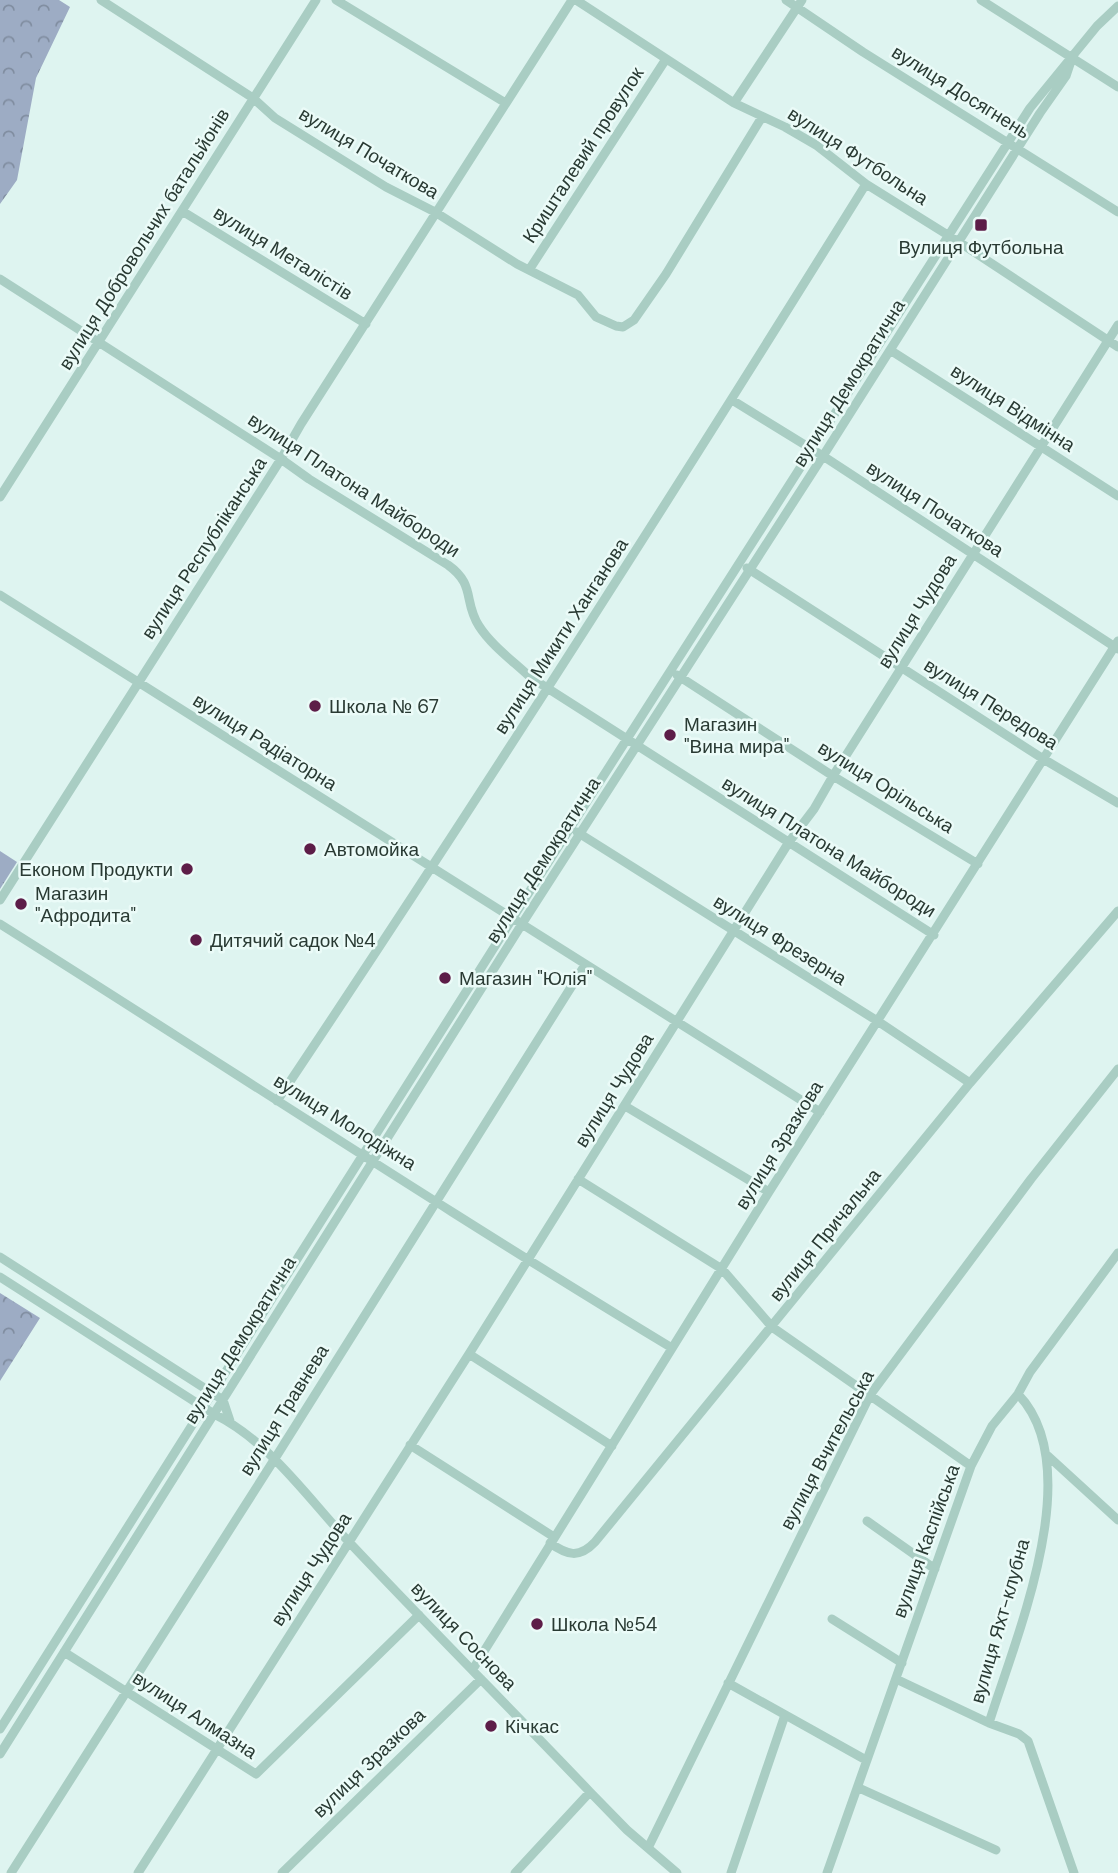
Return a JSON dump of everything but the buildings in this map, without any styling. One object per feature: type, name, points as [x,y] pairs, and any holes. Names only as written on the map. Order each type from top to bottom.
[{"type":"street","name":"вулиця Початкова","points":[[101,0],[253,98],[275,118],[386,187],[435,212],[529,270],[578,296],[596,317],[616,326],[623,327],[634,320],[666,274],[762,117]]},
{"type":"street","name":"вулиця Добровольчих батальйонів","points":[[0,497],[316,0]]},
{"type":"street","points":[[336,0],[504,102]]},
{"type":"street","name":"вулиця Республіканська","points":[[0,900],[504,102],[574,0]]},
{"type":"street","name":"вулиця Футбольна","points":[[574,0],[734,103],[816,145],[866,184],[960,242],[1118,347]]},
{"type":"street","name":"вулиця Досягнень","points":[[786,0],[800,4],[863,52],[1118,212]]},
{"type":"street","points":[[981,0],[1118,87]]},
{"type":"street","points":[[734,103],[800,4]]},
{"type":"street","name":"вулиця Демократична","points":[[0,1730],[512,919],[1030,108],[1097,26],[1118,6]]},
{"type":"street","name":"вулиця Демократична","points":[[0,1754],[522,925],[960,242],[1017,148],[1066,76],[1072,58]]},
{"type":"street","name":"Кришталевий провулок","points":[[529,270],[666,59]]},
{"type":"street","name":"вулиця Микити Ханганова","points":[[277,1101],[433,868],[732,400],[866,184]]},
{"type":"street","name":"вулиця Металістів","points":[[182,211],[366,324]]},
{"type":"street","name":"вулиця Платона Майбороди","points":[[0,279],[460,574],[467,585],[473,615],[483,632],[530,677],[934,935]]},
{"type":"street","name":"вулиця Чудова","points":[[138,1873],[1118,325]]},
{"type":"street","name":"вулиця Відмінна","points":[[890,350],[1118,496]]},
{"type":"street","name":"вулиця Початкова","points":[[732,400],[1117,645]]},
{"type":"street","name":"вулиця Передова","points":[[741,563],[1045,760],[1118,803]]},
{"type":"street","name":"вулиця Радіаторна","points":[[0,595],[522,925]]},
{"type":"street","name":"вулиця Зразкова","points":[[472,1669],[769,1192],[1117,645]]},
{"type":"street","name":"вулиця Орільська","points":[[671,671],[833,776],[978,864]]},
{"type":"street","name":"вулиця Фрезерна","points":[[570,828],[879,1022],[970,1083]]},
{"type":"street","name":"вулиця Причальна","points":[[410,1445],[552,1540],[566,1554],[574,1555],[588,1549],[970,1083],[1118,911]]},
{"type":"street","name":"вулиця Молодіжна","points":[[0,924],[527,1260],[672,1348]]},
{"type":"street","points":[[522,925],[821,1112]]},
{"type":"street","name":"вулиця Травнева","points":[[11,1873],[585,965]]},
{"type":"street","name":"вулиця Вчительська","points":[[648,1848],[870,1395],[1031,1179],[1118,1069]]},
{"type":"street","points":[[625,1105],[769,1192]]},
{"type":"street","points":[[578,1179],[722,1269],[772,1327],[971,1466]]},
{"type":"street","name":"вулиця Каспійська","points":[[827,1873],[971,1466],[992,1426],[1018,1394],[1030,1372],[1118,1253]]},
{"type":"street","points":[[0,1257],[223,1400],[230,1421]]},
{"type":"street","points":[[0,1277],[204,1408],[230,1421]]},
{"type":"street","points":[[469,1354],[612,1446]]},
{"type":"street","name":"вулиця Яхт-клубна","points":[[1018,1394],[1035,1417],[1048,1456],[1048,1509],[1024,1614],[989,1723],[1019,1734],[1028,1741],[1074,1873]]},
{"type":"street","name":"вулиця Соснова","points":[[230,1421],[274,1460],[349,1542],[590,1792],[677,1873]]},
{"type":"street","points":[[1048,1456],[1118,1520]]},
{"type":"street","points":[[867,1521],[934,1569]]},
{"type":"street","name":"вулиця Алмазна","points":[[65,1652],[254,1773],[260,1772],[419,1615]]},
{"type":"street","points":[[832,1619],[902,1663]]},
{"type":"street","name":"вулиця Зразкова","points":[[282,1873],[481,1679]]},
{"type":"street","points":[[896,1679],[989,1723]]},
{"type":"street","points":[[728,1683],[866,1760]]},
{"type":"street","points":[[731,1873],[785,1715]]},
{"type":"street","points":[[859,1788],[996,1850]]},
{"type":"street","points":[[522,1871],[590,1792]]},
{"type":"green space","points":[[0,0],[59,0],[70,7],[36,78],[17,180],[0,204]]},
{"type":"green space","points":[[0,851],[17,862],[0,889]]},
{"type":"green space","points":[[0,1293],[40,1318],[0,1381]]},
{"type":"place","name":"Вулиця Футбольна","points":[[981,225]]},
{"type":"place","name":"Школа № 67","points":[[315,706]]},
{"type":"place","name":"Магазин \"Вина мира\"","points":[[670,735]]},
{"type":"place","name":"Автомойка","points":[[310,849]]},
{"type":"place","name":"Економ Продукти","points":[[187,869]]},
{"type":"place","name":"Магазин \"Афродита\"","points":[[21,904]]},
{"type":"place","name":"Дитячий садок №4","points":[[196,940]]},
{"type":"place","name":"Магазин \"Юлія\"","points":[[445,978]]},
{"type":"place","name":"Школа №54","points":[[537,1624]]},
{"type":"place","name":"Кічкас","points":[[491,1726]]}]
